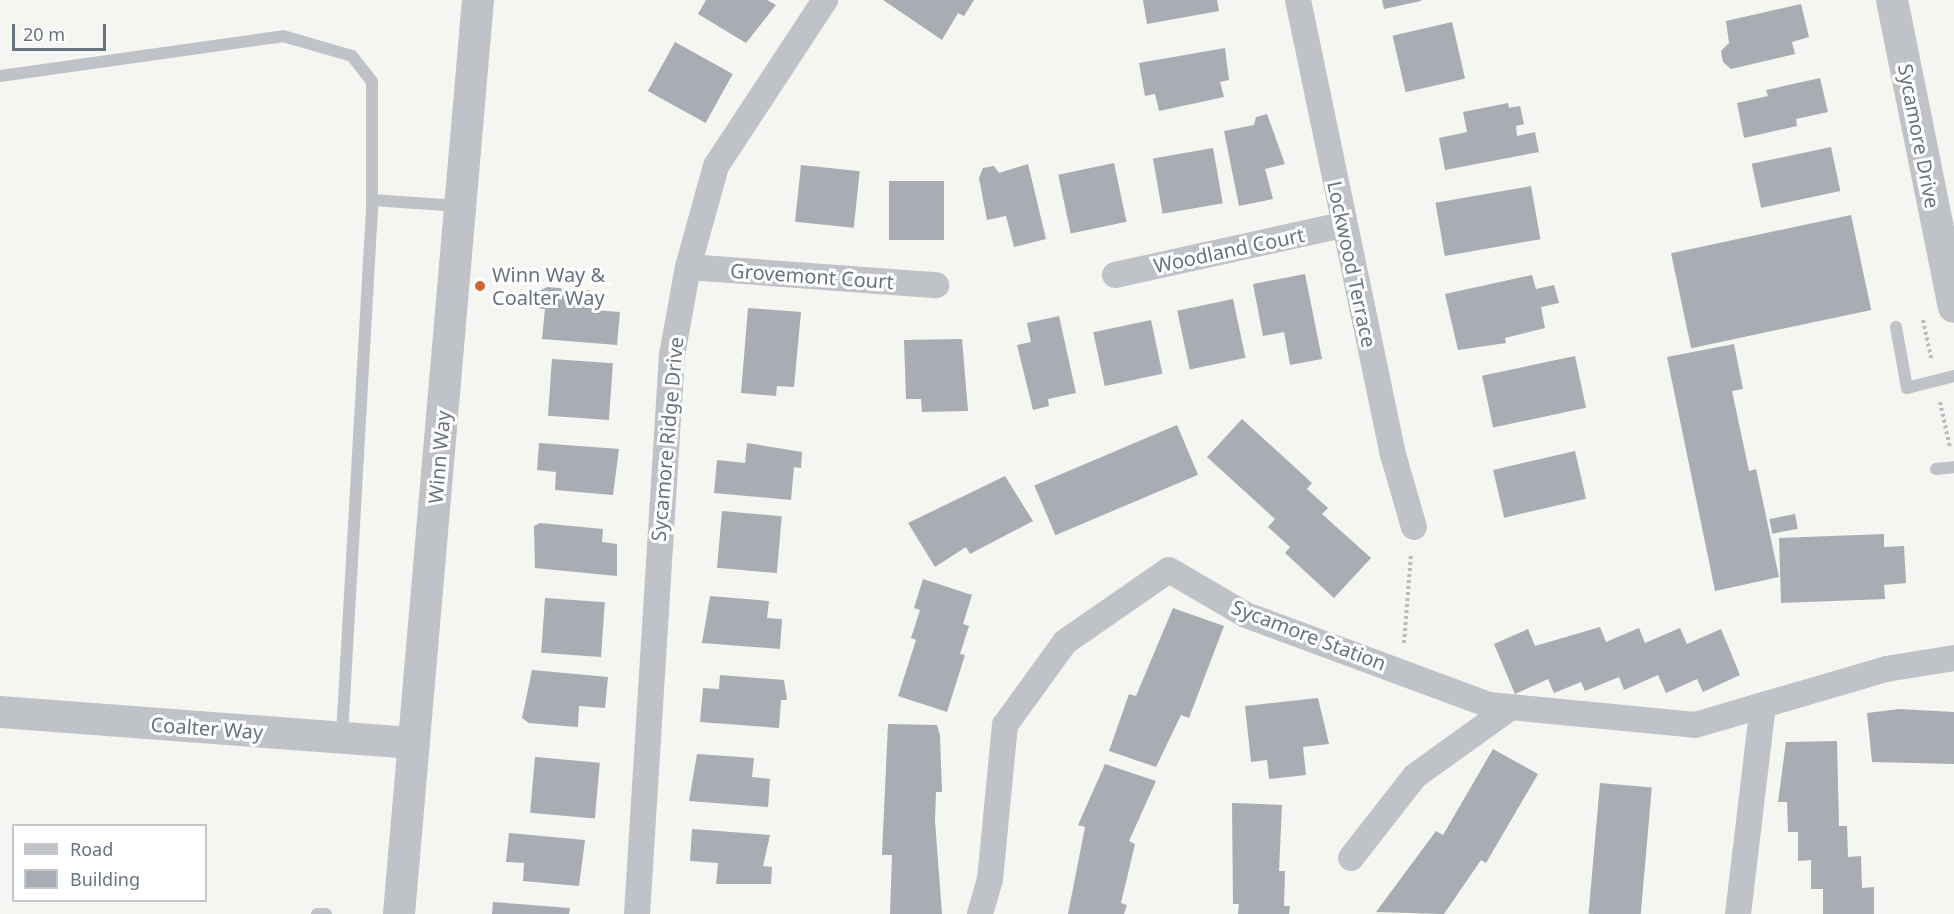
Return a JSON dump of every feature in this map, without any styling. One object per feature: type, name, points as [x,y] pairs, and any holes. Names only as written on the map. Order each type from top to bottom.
[{"type":"street","name":"Winn Way","points":[[399,914],[478,0]]},
{"type":"street","name":"Sycamore Ridge Drive","points":[[637,914],[671,366],[688,267],[716,166],[825,0]]},
{"type":"street","name":"Lockwood Terrace","points":[[1298,0],[1343,225],[1392,451],[1414,527]]},
{"type":"street","name":"Sycamore Drive","points":[[1892,0],[1954,308]]},
{"type":"street","name":"Woodland Court","points":[[1115,274],[1343,225]]},
{"type":"street","name":"Grovemont Court","points":[[688,267],[936,285]]},
{"type":"street","name":"Sycamore Station","points":[[980,914],[990,880],[1005,725],[1065,642],[1169,570],[1246,615],[1401,670],[1490,705],[1695,725],[1886,669],[1954,658]]},
{"type":"street","points":[[1738,914],[1763,705]]},
{"type":"street","points":[[1351,858],[1415,776],[1511,707]]},
{"type":"street","name":"Coalter Way","points":[[0,712],[414,743]]},
{"type":"lane","points":[[0,76],[283,36],[315,41],[352,56],[372,82],[372,200],[342,738]]},
{"type":"lane","points":[[372,200],[460,206]]},
{"type":"lane","points":[[1896,327],[1907,388],[1954,376]]},
{"type":"lane","points":[[1936,469],[1954,467]]},
{"type":"lane","points":[[317,914],[326,914]]},
{"type":"path","points":[[1401,670],[1414,527]]},
{"type":"building","points":[[706,0],[767,0],[776,5],[746,43],[698,14]]},
{"type":"building","points":[[883,0],[974,0],[964,16],[958,13],[942,40]]},
{"type":"building","points":[[1143,0],[1217,0],[1219,11],[1147,24]]},
{"type":"building","points":[[1382,0],[1421,0],[1421,1],[1384,9]]},
{"type":"building","points":[[1801,4],[1809,37],[1792,42],[1795,54],[1731,69],[1723,62],[1721,51],[1729,43],[1726,21]]},
{"type":"building","points":[[1452,22],[1465,79],[1406,92],[1393,36]]},
{"type":"building","points":[[675,42],[733,74],[706,123],[648,91]]},
{"type":"building","points":[[1225,48],[1229,80],[1220,82],[1224,97],[1159,111],[1155,94],[1145,96],[1139,63]]},
{"type":"building","points":[[1820,78],[1828,112],[1796,119],[1797,126],[1744,138],[1737,103],[1768,96],[1766,90]]},
{"type":"building","points":[[1508,103],[1509,108],[1520,106],[1524,124],[1516,126],[1517,136],[1535,132],[1539,152],[1445,170],[1439,138],[1467,132],[1463,112]]},
{"type":"building","points":[[1267,114],[1285,164],[1265,169],[1273,199],[1239,206],[1224,131],[1254,125],[1256,117]]},
{"type":"building","points":[[1831,147],[1840,191],[1761,208],[1752,164]]},
{"type":"building","points":[[1213,148],[1223,203],[1163,214],[1153,159]]},
{"type":"building","points":[[1114,163],[1126,222],[1071,234],[1058,175]]},
{"type":"building","points":[[1028,164],[1046,239],[1014,247],[1006,216],[987,220],[979,178],[983,168],[994,166],[999,173]]},
{"type":"building","points":[[801,165],[860,171],[854,228],[795,222]]},
{"type":"building","points":[[889,181],[944,181],[944,240],[889,240]]},
{"type":"building","points":[[1531,186],[1540,239],[1445,256],[1435,203]]},
{"type":"building","points":[[1851,215],[1871,310],[1691,348],[1671,253]]},
{"type":"building","points":[[1305,274],[1322,359],[1290,365],[1284,332],[1263,336],[1253,284]]},
{"type":"building","points":[[1532,275],[1536,289],[1554,285],[1559,303],[1541,307],[1545,328],[1505,338],[1506,343],[1458,350],[1445,294]]},
{"type":"building","points":[[547,287],[594,291],[593,310],[620,312],[617,345],[542,339],[545,309],[537,308],[539,291]]},
{"type":"building","points":[[1233,299],[1245,358],[1190,370],[1177,311]]},
{"type":"building","points":[[748,308],[801,312],[794,387],[777,386],[776,396],[741,393]]},
{"type":"building","points":[[1059,316],[1076,393],[1048,399],[1049,406],[1033,410],[1017,345],[1031,342],[1027,323]]},
{"type":"building","points":[[1151,320],[1162,374],[1105,386],[1093,332]]},
{"type":"building","points":[[962,339],[968,411],[922,412],[921,399],[906,399],[904,340]]},
{"type":"building","points":[[1734,344],[1743,389],[1732,391],[1749,471],[1756,469],[1779,577],[1715,591],[1667,357]]},
{"type":"building","points":[[1575,356],[1586,408],[1493,428],[1482,376]]},
{"type":"building","points":[[552,359],[613,363],[609,420],[548,416]]},
{"type":"building","points":[[1242,419],[1312,483],[1307,489],[1328,508],[1322,514],[1371,558],[1334,598],[1285,553],[1290,547],[1268,527],[1275,519],[1207,457]]},
{"type":"building","points":[[1177,425],[1198,475],[1055,535],[1034,486]]},
{"type":"building","points":[[539,443],[619,449],[613,495],[555,490],[556,472],[537,470]]},
{"type":"building","points":[[747,443],[802,452],[801,468],[794,467],[791,500],[714,493],[717,460],[745,463]]},
{"type":"building","points":[[1575,451],[1586,499],[1504,518],[1493,470]]},
{"type":"building","points":[[1005,476],[1033,521],[970,554],[966,547],[935,567],[908,523]]},
{"type":"building","points":[[722,511],[782,516],[777,573],[717,568]]},
{"type":"building","points":[[1795,514],[1798,529],[1772,534],[1769,519]]},
{"type":"building","points":[[540,523],[603,529],[602,542],[617,544],[617,576],[535,568],[534,526]]},
{"type":"building","points":[[1884,534],[1884,547],[1904,546],[1906,583],[1884,585],[1885,599],[1781,603],[1779,538]]},
{"type":"building","points":[[923,579],[972,595],[963,624],[969,626],[960,654],[965,655],[947,712],[898,696],[916,640],[911,638],[920,610],[914,608]]},
{"type":"building","points":[[710,596],[769,601],[767,618],[782,619],[780,649],[702,643]]},
{"type":"building","points":[[545,598],[605,602],[601,657],[541,653]]},
{"type":"building","points":[[1173,608],[1224,626],[1189,718],[1181,715],[1156,767],[1109,751],[1129,694],[1136,696]]},
{"type":"building","points":[[1600,627],[1606,642],[1639,628],[1645,643],[1680,628],[1687,644],[1721,629],[1740,675],[1703,692],[1697,679],[1666,693],[1658,675],[1624,690],[1619,677],[1585,691],[1581,682],[1554,693],[1548,679],[1515,694],[1494,644],[1528,629],[1535,646]]},
{"type":"building","points":[[532,670],[608,677],[605,708],[579,706],[578,727],[529,723],[522,718]]},
{"type":"building","points":[[720,675],[784,680],[787,700],[781,700],[779,728],[700,722],[703,688],[719,689]]},
{"type":"building","points":[[1318,698],[1329,744],[1303,747],[1306,775],[1269,779],[1267,760],[1251,762],[1245,706]]},
{"type":"building","points":[[1899,709],[1954,712],[1954,764],[1872,762],[1867,713]]},
{"type":"building","points":[[888,724],[937,725],[940,735],[942,792],[936,792],[935,821],[942,914],[890,914],[892,855],[882,855]]},
{"type":"building","points":[[1837,741],[1839,826],[1847,826],[1848,857],[1861,856],[1862,888],[1874,887],[1874,914],[1823,914],[1823,889],[1811,889],[1811,860],[1798,861],[1798,832],[1788,832],[1787,802],[1778,802],[1786,742]]},
{"type":"building","points":[[1493,749],[1538,774],[1486,863],[1481,860],[1444,914],[1376,912],[1436,831],[1443,835]]},
{"type":"building","points":[[697,754],[754,758],[752,777],[770,779],[768,807],[689,801]]},
{"type":"building","points":[[535,757],[600,763],[595,818],[530,813]]},
{"type":"building","points":[[1105,764],[1156,781],[1129,841],[1135,844],[1121,903],[1127,905],[1124,914],[1068,914],[1085,827],[1078,825]]},
{"type":"building","points":[[1600,783],[1652,788],[1641,914],[1589,914]]},
{"type":"building","points":[[1232,803],[1282,805],[1279,871],[1285,871],[1284,906],[1290,906],[1289,914],[1238,914],[1239,904],[1233,904]]},
{"type":"building","points":[[692,829],[770,835],[763,866],[772,867],[771,884],[716,884],[718,863],[690,861]]},
{"type":"building","points":[[509,833],[585,840],[579,886],[523,881],[524,863],[506,862]]},
{"type":"building","points":[[493,902],[570,908],[569,914],[492,914]]},
{"type":"place","name":"Winn Way & Coalter Way","points":[[480,286]]}]
